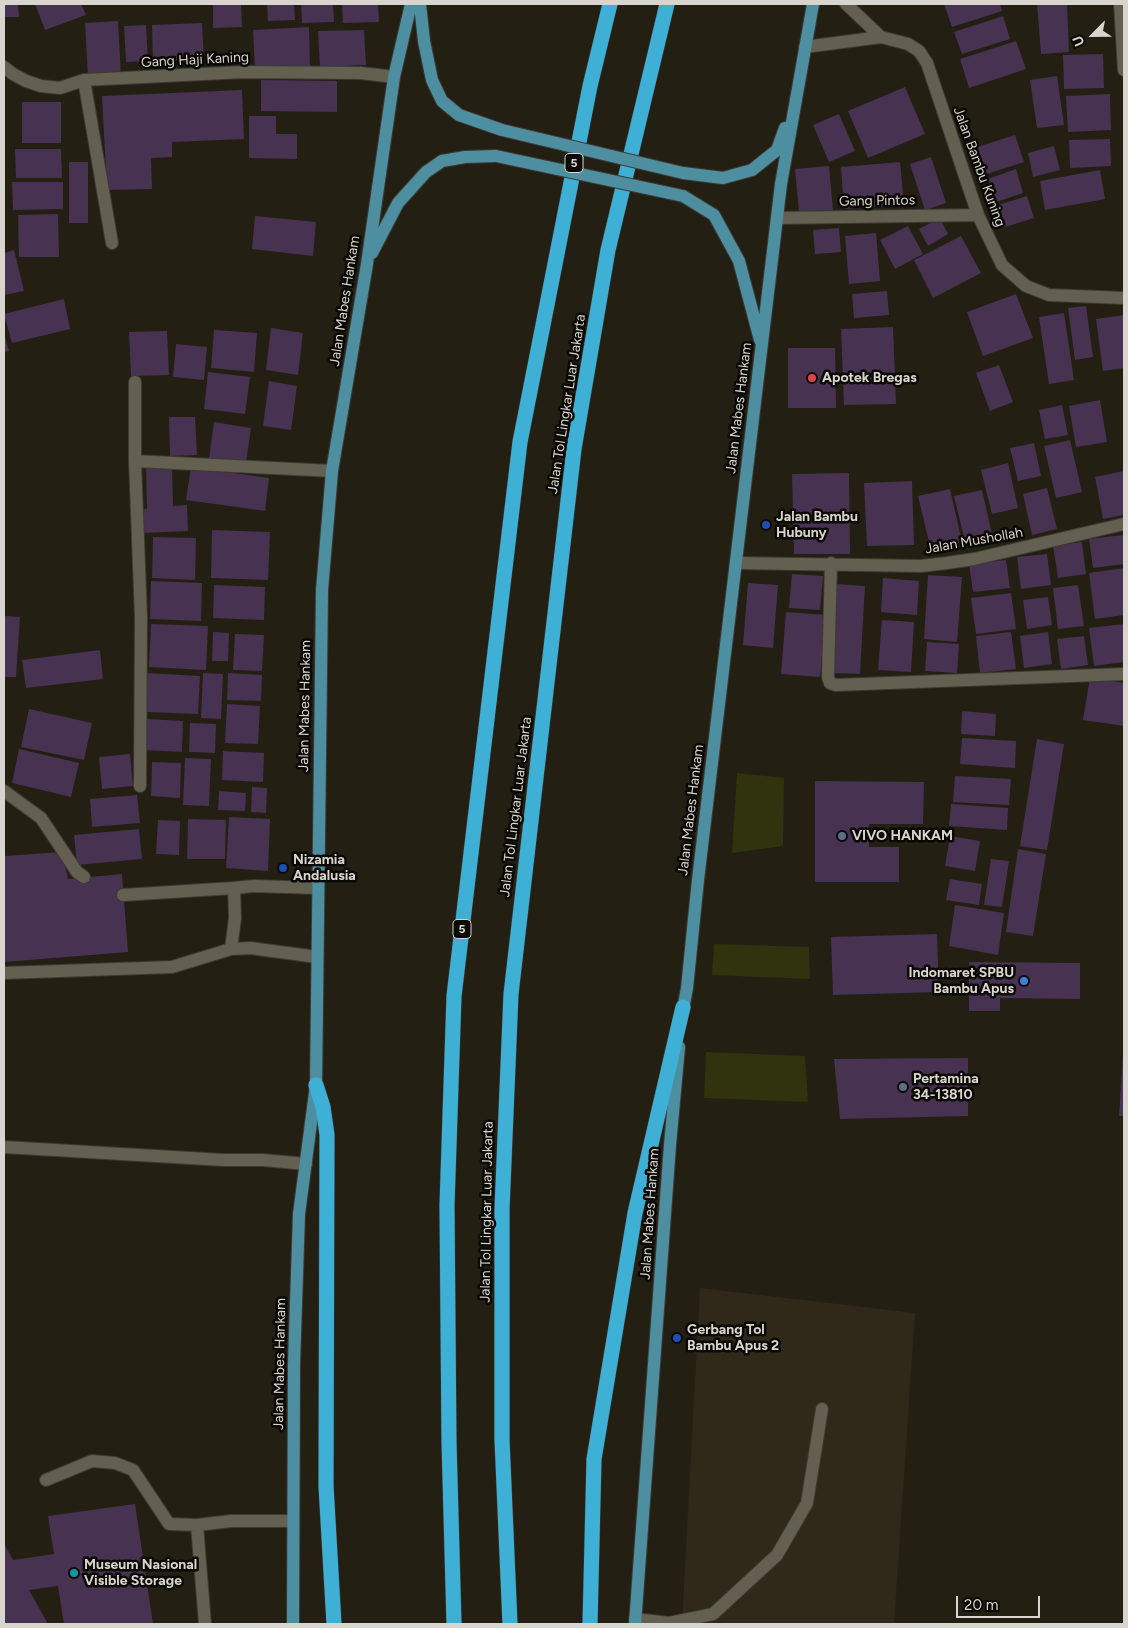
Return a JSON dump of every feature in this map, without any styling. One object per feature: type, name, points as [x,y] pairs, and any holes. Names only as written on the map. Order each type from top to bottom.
[{"type":"highway","name":"5","points":[[454,1624],[449,1442],[447,1205],[454,996],[520,442],[590,86],[610,4]]},
{"type":"highway","name":"Jalan Tol Lingkar Luar Jakarta","points":[[510,1624],[502,1440],[502,1209],[511,994],[574,449],[608,250],[667,4]]},
{"type":"highway","points":[[590,1624],[594,1459],[635,1213],[683,1007]]},
{"type":"highway","points":[[316,1085],[323,1107],[327,1135],[326,1486],[334,1624]]},
{"type":"main road","name":"Jalan Mabes Hankam","points":[[293,1624],[294,1364],[299,1214],[316,1085],[322,590],[332,471],[367,264],[394,77],[412,4]]},
{"type":"main road","points":[[420,4],[424,41],[432,80],[442,101],[459,115],[502,130],[683,173],[723,178],[752,170],[777,150],[797,93]]},
{"type":"main road","name":"Jalan Mabes Hankam","points":[[635,1621],[668,1174],[683,1007],[687,988],[777,218],[813,4]]},
{"type":"main road","points":[[367,264],[398,203],[426,172],[442,161],[466,157],[496,156],[683,196],[714,215],[739,261],[762,346]]},
{"type":"street","name":"Jalan Bambu Kuning","points":[[846,4],[881,37]]},
{"type":"street","points":[[1120,4],[1124,70]]},
{"type":"street","name":"Jalan Bambu Kuning","points":[[805,47],[881,37],[908,44],[919,51],[927,63],[978,215],[1002,265],[1026,286],[1049,295],[1124,298]]},
{"type":"street","name":"Gang Haji Kaning","points":[[4,67],[19,77],[41,86],[60,88],[84,80],[244,72],[361,73],[394,77]]},
{"type":"street","points":[[84,80],[112,243]]},
{"type":"street","name":"Gang Pintos","points":[[777,218],[978,215]]},
{"type":"street","points":[[135,382],[135,461],[141,618],[140,786]]},
{"type":"street","points":[[135,461],[332,471]]},
{"type":"street","name":"Jalan Mushollah","points":[[736,563],[831,563],[920,566],[974,559],[1124,524]]},
{"type":"street","points":[[831,563],[828,677],[830,683],[836,685],[1124,674]]},
{"type":"street","points":[[4,791],[40,818],[77,872],[84,877]]},
{"type":"street","points":[[123,895],[254,886],[318,888]]},
{"type":"street","points":[[231,949],[235,918],[234,888]]},
{"type":"street","points":[[4,973],[172,967],[231,949],[250,948],[317,957]]},
{"type":"street","points":[[4,1147],[223,1160],[263,1160],[306,1164]]},
{"type":"street","points":[[635,1621],[669,1623],[713,1614],[776,1555],[807,1503],[822,1409]]},
{"type":"street","points":[[46,1480],[92,1461],[115,1463],[133,1470],[169,1524],[197,1525],[231,1522],[293,1521]]},
{"type":"street","points":[[197,1525],[205,1624]]},
{"type":"shaded area","points":[[737,773],[784,778],[783,846],[732,853]]},
{"type":"shaded area","points":[[714,944],[809,947],[810,979],[712,975]]},
{"type":"shaded area","points":[[706,1052],[805,1056],[808,1102],[704,1098]]},
{"type":"shaded area","points":[[700,1288],[915,1313],[894,1624],[682,1623]]},
{"type":"building","points":[[4,4],[18,4],[19,17],[4,17]]},
{"type":"building","points":[[35,4],[81,4],[86,15],[45,30]]},
{"type":"building","points":[[213,4],[241,4],[242,27],[213,28]]},
{"type":"building","points":[[267,4],[294,4],[295,20],[268,21]]},
{"type":"building","points":[[301,4],[333,4],[334,22],[302,23]]},
{"type":"building","points":[[342,4],[378,4],[379,22],[343,23]]},
{"type":"building","points":[[944,4],[1000,4],[1002,11],[952,27]]},
{"type":"building","points":[[1037,4],[1067,4],[1069,52],[1041,54]]},
{"type":"building","points":[[1003,16],[1010,39],[962,54],[954,32]]},
{"type":"building","points":[[118,21],[121,76],[88,77],[85,23]]},
{"type":"building","points":[[202,23],[204,60],[153,62],[152,25]]},
{"type":"building","points":[[146,25],[148,61],[126,62],[124,26]]},
{"type":"building","points":[[309,27],[310,66],[255,68],[253,30]]},
{"type":"building","points":[[364,30],[366,65],[320,67],[318,31]]},
{"type":"building","points":[[1016,41],[1026,69],[969,88],[960,59]]},
{"type":"building","points":[[1103,54],[1104,88],[1064,89],[1063,55]]},
{"type":"building","points":[[1057,76],[1064,125],[1037,128],[1030,80]]},
{"type":"building","points":[[261,80],[337,81],[337,112],[261,111]]},
{"type":"building","points":[[905,87],[925,134],[868,158],[848,111]]},
{"type":"building","points":[[242,90],[244,139],[172,142],[172,157],[151,158],[152,189],[107,190],[102,96]]},
{"type":"building","points":[[1110,94],[1111,130],[1068,132],[1066,96]]},
{"type":"building","points":[[22,102],[61,102],[61,143],[22,143]]},
{"type":"building","points":[[839,114],[855,151],[829,162],[813,125]]},
{"type":"building","points":[[249,116],[276,116],[276,134],[297,134],[297,159],[249,158]]},
{"type":"building","points":[[1015,135],[1024,162],[978,177],[968,150]]},
{"type":"building","points":[[1110,139],[1111,166],[1070,168],[1069,140]]},
{"type":"building","points":[[1054,146],[1060,170],[1033,177],[1028,153]]},
{"type":"building","points":[[15,149],[61,149],[62,178],[16,178]]},
{"type":"building","points":[[931,157],[946,203],[925,210],[910,164]]},
{"type":"building","points":[[69,162],[88,162],[88,223],[69,223]]},
{"type":"building","points":[[900,162],[904,204],[844,209],[841,167]]},
{"type":"building","points":[[829,166],[833,210],[799,212],[795,169]]},
{"type":"building","points":[[1016,169],[1023,193],[996,202],[988,179]]},
{"type":"building","points":[[1100,170],[1105,199],[1045,210],[1040,181]]},
{"type":"building","points":[[12,182],[63,182],[63,209],[13,210]]},
{"type":"building","points":[[1027,196],[1034,218],[1002,228],[995,206]]},
{"type":"building","points":[[58,214],[59,257],[19,257],[18,215]]},
{"type":"building","points":[[255,216],[316,222],[313,256],[252,249]]},
{"type":"building","points":[[940,218],[948,234],[928,246],[919,229]]},
{"type":"building","points":[[908,226],[923,254],[895,269],[880,240]]},
{"type":"building","points":[[839,228],[841,252],[815,254],[813,230]]},
{"type":"building","points":[[876,233],[880,281],[849,284],[845,236]]},
{"type":"building","points":[[961,236],[981,273],[933,298],[914,260]]},
{"type":"building","points":[[14,250],[24,291],[4,295],[4,253]]},
{"type":"building","points":[[887,291],[889,315],[854,318],[852,294]]},
{"type":"building","points":[[1016,294],[1033,338],[983,356],[967,312]]},
{"type":"building","points":[[64,299],[70,329],[12,343],[4,314]]},
{"type":"building","points":[[1086,306],[1093,357],[1075,360],[1068,308]]},
{"type":"building","points":[[1064,313],[1074,380],[1049,384],[1039,317]]},
{"type":"building","points":[[1124,315],[1124,368],[1103,371],[1096,319]]},
{"type":"building","points":[[893,327],[896,404],[844,405],[841,329]]},
{"type":"building","points":[[271,328],[303,333],[298,375],[266,370]]},
{"type":"building","points":[[214,330],[257,333],[254,372],[211,368]]},
{"type":"building","points":[[167,331],[169,375],[131,376],[129,332]]},
{"type":"building","points":[[4,333],[9,351],[4,352]]},
{"type":"building","points":[[176,344],[207,347],[204,380],[173,377]]},
{"type":"building","name":"Apotek Bregas","points":[[788,348],[835,348],[836,408],[788,408]]},
{"type":"building","points":[[999,365],[1013,402],[990,411],[976,373]]},
{"type":"building","points":[[208,372],[250,377],[245,414],[204,409]]},
{"type":"building","points":[[269,381],[297,386],[291,430],[263,426]]},
{"type":"building","points":[[1100,400],[1107,442],[1076,447],[1069,406]]},
{"type":"building","points":[[1062,405],[1068,435],[1045,439],[1039,410]]},
{"type":"building","points":[[169,417],[195,417],[197,455],[170,456]]},
{"type":"building","points":[[214,422],[251,428],[246,463],[209,458]]},
{"type":"building","points":[[1070,440],[1082,492],[1056,498],[1044,446]]},
{"type":"building","points":[[1034,443],[1041,476],[1018,481],[1010,448]]},
{"type":"building","points":[[1008,463],[1018,508],[992,514],[981,470]]},
{"type":"building","points":[[172,467],[173,506],[187,505],[188,531],[144,533],[143,509],[147,509],[146,468]]},
{"type":"building","points":[[191,467],[269,478],[265,511],[186,500]]},
{"type":"building","points":[[1124,471],[1124,515],[1103,519],[1095,477]]},
{"type":"building","points":[[849,473],[850,554],[794,554],[792,474]]},
{"type":"building","points":[[912,481],[914,545],[867,546],[864,483]]},
{"type":"building","points":[[1047,488],[1057,529],[1032,535],[1023,494]]},
{"type":"building","points":[[950,489],[963,546],[932,554],[918,496]]},
{"type":"building","points":[[982,490],[992,534],[965,541],[954,496]]},
{"type":"building","points":[[212,530],[270,532],[268,580],[211,578]]},
{"type":"building","points":[[1123,535],[1124,564],[1093,568],[1089,539]]},
{"type":"building","points":[[153,537],[196,538],[195,580],[152,578]]},
{"type":"building","points":[[1082,542],[1086,574],[1058,578],[1053,546]]},
{"type":"building","points":[[1047,554],[1051,585],[1021,589],[1017,557]]},
{"type":"building","points":[[1006,560],[1010,588],[973,592],[969,564]]},
{"type":"building","points":[[1124,568],[1124,615],[1095,619],[1089,573]]},
{"type":"building","points":[[792,574],[823,576],[820,610],[789,608]]},
{"type":"building","points":[[928,575],[962,577],[957,642],[924,639]]},
{"type":"building","points":[[883,578],[919,581],[917,615],[881,612]]},
{"type":"building","points":[[151,581],[202,583],[201,621],[150,619]]},
{"type":"building","points":[[748,583],[778,585],[773,648],[743,645]]},
{"type":"building","points":[[835,584],[865,586],[860,674],[829,673]]},
{"type":"building","points":[[214,585],[265,587],[264,620],[213,618]]},
{"type":"building","points":[[1078,585],[1084,626],[1058,629],[1053,588]]},
{"type":"building","points":[[1011,593],[1016,629],[976,634],[971,598]]},
{"type":"building","points":[[1048,597],[1052,625],[1027,629],[1023,600]]},
{"type":"building","points":[[786,612],[826,615],[820,677],[781,674]]},
{"type":"building","points":[[4,616],[20,617],[16,677],[4,677]]},
{"type":"building","points":[[882,620],[914,622],[911,672],[878,670]]},
{"type":"building","points":[[151,624],[208,626],[206,670],[149,667]]},
{"type":"building","points":[[1124,624],[1124,662],[1094,666],[1089,628]]},
{"type":"building","points":[[213,632],[229,633],[228,661],[212,661]]},
{"type":"building","points":[[1011,632],[1016,669],[980,673],[976,636]]},
{"type":"building","points":[[1048,632],[1052,664],[1024,668],[1020,636]]},
{"type":"building","points":[[235,634],[264,635],[262,671],[233,670]]},
{"type":"building","points":[[1084,636],[1088,665],[1061,669],[1057,639]]},
{"type":"building","points":[[927,642],[959,644],[957,673],[925,671]]},
{"type":"building","points":[[100,650],[103,679],[26,688],[22,660]]},
{"type":"building","points":[[147,673],[200,676],[198,714],[146,712]]},
{"type":"building","points":[[203,673],[223,674],[221,719],[201,718]]},
{"type":"building","points":[[228,673],[262,675],[261,701],[227,700]]},
{"type":"building","points":[[1090,677],[1124,683],[1124,726],[1083,720]]},
{"type":"building","points":[[227,704],[260,706],[258,744],[225,743]]},
{"type":"building","points":[[29,709],[92,723],[84,760],[21,747]]},
{"type":"building","points":[[962,711],[996,714],[995,736],[961,734]]},
{"type":"building","points":[[147,719],[183,721],[182,752],[145,750]]},
{"type":"building","points":[[190,723],[216,724],[215,753],[189,752]]},
{"type":"building","points":[[962,738],[1016,741],[1015,768],[960,764]]},
{"type":"building","points":[[1037,739],[1064,744],[1047,850],[1020,846]]},
{"type":"building","points":[[19,749],[79,763],[71,797],[12,783]]},
{"type":"building","points":[[223,751],[264,753],[263,782],[222,780]]},
{"type":"building","points":[[130,754],[133,786],[102,789],[99,757]]},
{"type":"building","points":[[185,758],[211,759],[209,806],[183,805]]},
{"type":"building","points":[[152,762],[181,763],[180,798],[151,796]]},
{"type":"building","points":[[955,776],[1011,779],[1009,805],[953,802]]},
{"type":"building","name":"VIVO HANKAM","points":[[815,781],[924,782],[923,824],[869,824],[869,847],[899,847],[899,882],[815,882]]},
{"type":"building","points":[[252,787],[267,788],[266,813],[251,812]]},
{"type":"building","points":[[219,791],[246,793],[245,811],[218,810]]},
{"type":"building","points":[[137,795],[140,823],[92,827],[90,799]]},
{"type":"building","points":[[951,804],[1008,808],[1007,830],[949,826]]},
{"type":"building","points":[[229,817],[270,819],[268,871],[226,868]]},
{"type":"building","points":[[188,819],[226,820],[225,859],[187,859]]},
{"type":"building","points":[[158,820],[180,821],[179,855],[156,854]]},
{"type":"building","points":[[139,829],[142,859],[77,865],[74,835]]},
{"type":"building","points":[[950,836],[980,841],[975,871],[945,866]]},
{"type":"building","points":[[1018,849],[1046,854],[1033,936],[1006,932]]},
{"type":"building","points":[[62,852],[68,879],[122,874],[128,952],[4,962],[4,856]]},
{"type":"building","points":[[991,859],[1009,861],[1002,907],[984,905]]},
{"type":"building","points":[[950,879],[982,884],[979,905],[946,900]]},
{"type":"building","points":[[955,905],[1004,913],[998,955],[949,946]]},
{"type":"building","points":[[937,934],[939,992],[833,995],[831,937]]},
{"type":"building","name":"Indomaret SPBU Bambu Apus","points":[[969,962],[1080,963],[1080,999],[1000,998],[1000,1011],[969,1011]]},
{"type":"building","points":[[1123,1055],[1124,1116],[1119,1116]]},
{"type":"building","name":"Pertamina 34-13810","points":[[968,1058],[968,1116],[840,1119],[834,1059]]},
{"type":"building","name":"Museum Nasional Visible Storage","points":[[135,1504],[153,1624],[64,1624],[58,1586],[29,1590],[48,1624],[4,1624],[4,1543],[13,1560],[54,1554],[48,1516]]},
{"type":"place","name":"Apotek Bregas","points":[[812,378]]},
{"type":"place","name":"Jalan Bambu Hubuny","points":[[766,525]]},
{"type":"place","name":"VIVO HANKAM","points":[[842,836]]},
{"type":"place","name":"Nizamia Andalusia","points":[[283,868]]},
{"type":"place","name":"Indomaret SPBU Bambu Apus","points":[[1024,981]]},
{"type":"place","name":"Pertamina 34-13810","points":[[903,1087]]},
{"type":"place","name":"Gerbang Tol Bambu Apus 2","points":[[677,1338]]},
{"type":"place","name":"Museum Nasional Visible Storage","points":[[74,1573]]}]
